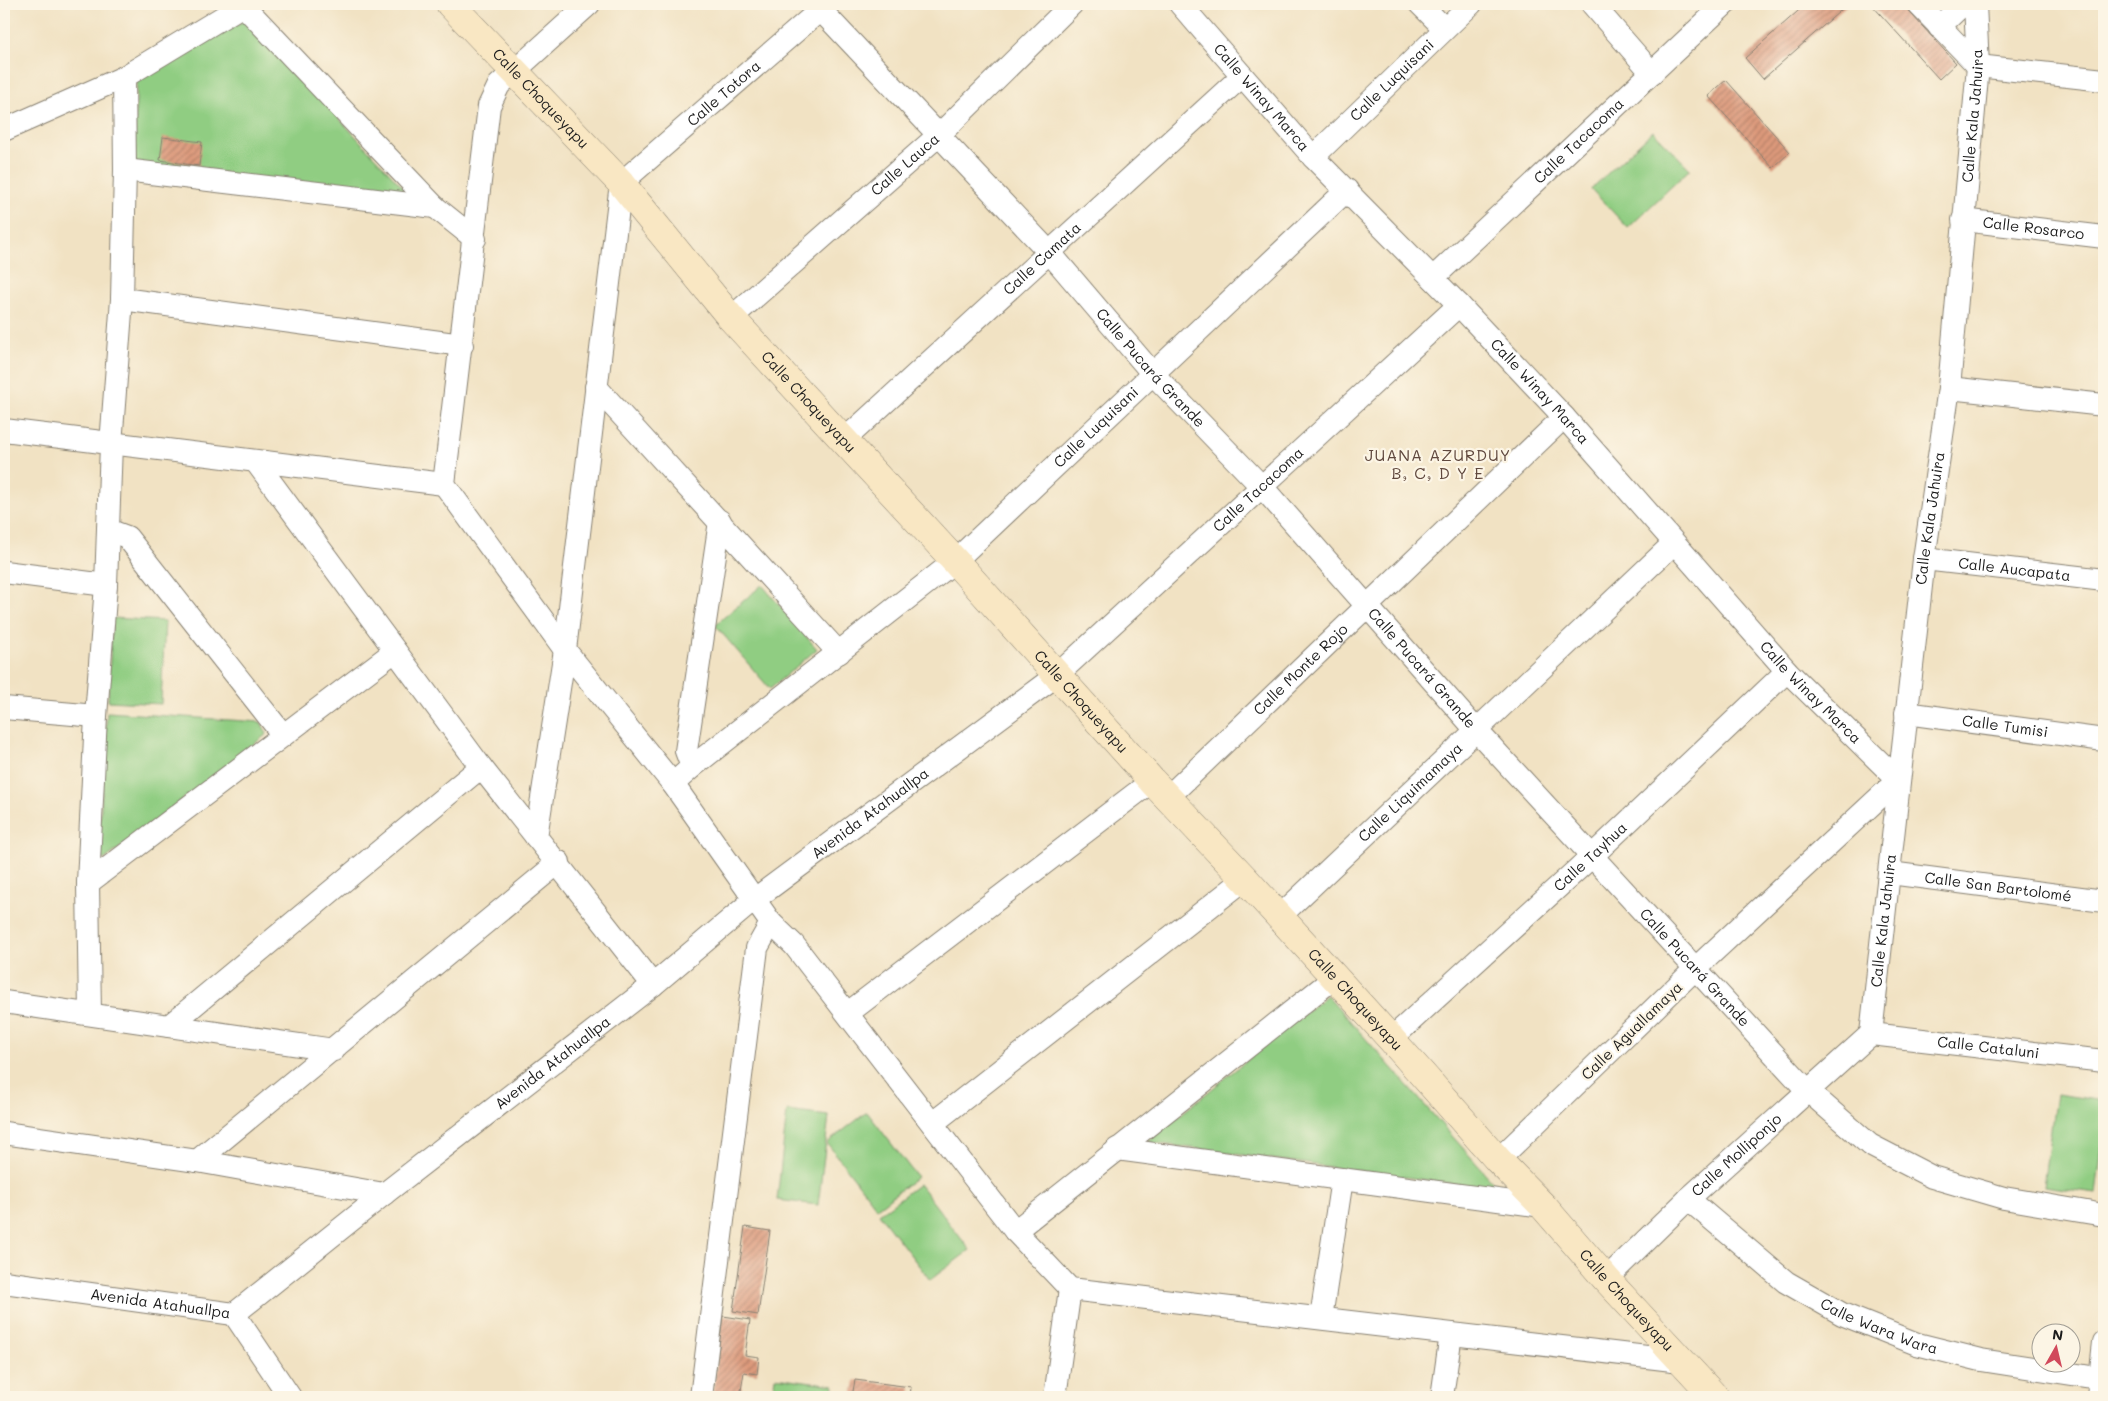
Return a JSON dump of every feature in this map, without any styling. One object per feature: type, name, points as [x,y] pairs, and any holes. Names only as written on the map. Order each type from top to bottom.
[{"type":"street","points":[[4,130],[124,77],[242,4],[435,207],[475,238]]},
{"type":"street","name":"Calle Choqueyapu","points":[[450,4],[514,73],[622,183],[731,318],[956,561],[1160,789],[1246,879],[1498,1160],[1543,1206],[1606,1279],[1715,1397]]},
{"type":"street","points":[[589,4],[499,85],[489,106],[475,238],[444,484],[565,650],[673,784],[771,923],[794,945],[848,1013],[1015,1231],[1070,1289],[1680,1361]]},
{"type":"street","name":"Calle Lauca","points":[[731,318],[940,134],[1072,4]]},
{"type":"street","name":"Calle Winay Marca","points":[[1180,4],[1313,157],[1459,305],[1564,418],[1673,544],[1787,671],[1898,780]]},
{"type":"street","points":[[1420,4],[1444,28]]},
{"type":"street","name":"Calle Luquisani","points":[[1313,157],[1444,28],[1471,4]]},
{"type":"street","points":[[1592,4],[1652,73]]},
{"type":"street","name":"Calle Tacacoma","points":[[1433,278],[1725,4]]},
{"type":"street","points":[[1918,4],[1978,66],[2104,80]]},
{"type":"street","points":[[1939,27],[1964,4]]},
{"type":"street","name":"Calle Kala Jahuira","points":[[1871,1034],[1924,559],[1949,388],[1978,66],[1975,4]]},
{"type":"street","name":"Calle Pucará Grande","points":[[821,6],[1050,253],[1153,374],[1263,488],[1477,731],[1807,1090],[1870,1145],[1932,1176],[2004,1198],[2104,1215]]},
{"type":"street","name":"Calle Totora","points":[[622,183],[821,6]]},
{"type":"street","name":"Calle Camata","points":[[843,441],[1242,76]]},
{"type":"street","points":[[90,1014],[88,883],[96,716],[106,585],[111,444],[122,299],[126,170],[124,77]]},
{"type":"street","points":[[126,170],[435,207]]},
{"type":"street","points":[[536,837],[565,650],[622,183]]},
{"type":"street","name":"Calle Luquisani","points":[[673,784],[692,767],[956,561],[1346,190]]},
{"type":"street","name":"Calle Rosarco","points":[[1963,220],[2104,237]]},
{"type":"street","points":[[122,299],[462,345]]},
{"type":"street","name":"Calle Tacacoma","points":[[1057,675],[1263,488],[1459,305]]},
{"type":"street","points":[[596,387],[839,653]]},
{"type":"street","points":[[1949,388],[2104,405]]},
{"type":"street","name":"Calle Monte Rojo","points":[[848,1013],[1160,789],[1366,606],[1564,418]]},
{"type":"street","points":[[4,430],[444,484]]},
{"type":"street","points":[[256,462],[481,767],[536,837],[559,862],[653,985]]},
{"type":"street","points":[[692,767],[686,751],[720,521]]},
{"type":"street","points":[[108,530],[127,537],[283,735]]},
{"type":"street","name":"Calle Liquimamaya","points":[[1279,917],[1673,544]]},
{"type":"street","name":"Calle Aucapata","points":[[1924,559],[2104,580]]},
{"type":"street","points":[[4,572],[106,585]]},
{"type":"street","points":[[88,883],[395,651]]},
{"type":"street","name":"Calle Tayhua","points":[[1391,1039],[1591,857],[1787,671]]},
{"type":"street","name":"Avenida Atahuallpa","points":[[4,1282],[234,1314],[384,1194],[653,985],[755,898],[1057,675]]},
{"type":"street","points":[[4,708],[96,716]]},
{"type":"street","name":"Calle Tumisi","points":[[1906,713],[2104,740]]},
{"type":"street","points":[[168,1026],[481,767]]},
{"type":"street","name":"Calle Aguallamaya","points":[[1498,1160],[1696,968],[1898,780]]},
{"type":"street","points":[[197,1161],[334,1050],[559,862]]},
{"type":"street","name":"Calle San Bartolomé","points":[[1890,873],[2104,901]]},
{"type":"street","points":[[933,1123],[1246,879]]},
{"type":"street","points":[[701,1397],[758,948],[771,923]]},
{"type":"street","points":[[1015,1231],[1117,1148],[1334,978]]},
{"type":"street","points":[[4,1002],[334,1050]]},
{"type":"street","name":"Calle Cataluni","points":[[1871,1034],[2104,1061]]},
{"type":"street","name":"Calle Molliponjo","points":[[1606,1279],[1688,1199],[1871,1034]]},
{"type":"street","points":[[4,1133],[197,1161],[384,1194]]},
{"type":"street","points":[[1117,1148],[1543,1206]]},
{"type":"street","points":[[1321,1318],[1342,1179]]},
{"type":"street","name":"Calle Wara Wara","points":[[1688,1199],[1786,1282],[1842,1314],[1917,1344],[1980,1360],[2101,1385]]},
{"type":"street","points":[[1055,1397],[1070,1289]]},
{"type":"street","points":[[234,1314],[290,1397]]},
{"type":"street","points":[[1442,1397],[1451,1334]]},
{"type":"street","points":[[2101,1385],[2104,1342]]},
{"type":"green space","points":[[247,19],[410,195],[133,164],[137,80]]},
{"type":"green space","points":[[1653,131],[1690,169],[1628,228],[1591,189]]},
{"type":"green space","points":[[762,585],[817,649],[770,689],[715,625]]},
{"type":"green space","points":[[112,618],[165,621],[161,704],[108,701]]},
{"type":"green space","points":[[107,712],[261,722],[267,734],[104,860],[98,856]]},
{"type":"green space","points":[[1327,995],[1500,1190],[1147,1142]]},
{"type":"green space","points":[[2056,1094],[2104,1101],[2104,1132],[2096,1193],[2043,1186]]},
{"type":"green space","points":[[787,1111],[829,1116],[818,1205],[777,1200]]},
{"type":"green space","points":[[867,1112],[917,1177],[877,1208],[827,1143]]},
{"type":"green space","points":[[919,1184],[970,1250],[930,1280],[879,1214]]},
{"type":"green space","points":[[775,1377],[834,1385],[833,1397],[772,1397]]},
{"type":"building","points":[[1806,4],[1848,4],[1763,79],[1745,58]]},
{"type":"building","points":[[1871,4],[1902,4],[1956,63],[1939,79]]},
{"type":"building","points":[[1726,80],[1790,152],[1773,168],[1708,96]]},
{"type":"building","points":[[163,137],[202,142],[199,166],[160,160]]},
{"type":"building","points":[[745,1227],[770,1231],[758,1315],[733,1311]]},
{"type":"building","points":[[723,1316],[750,1320],[745,1355],[759,1357],[757,1374],[744,1372],[740,1397],[712,1397]]},
{"type":"building","points":[[855,1380],[911,1387],[910,1397],[852,1397]]},
{"type":"district","name":"JUANA AZURDUY B, C, D Y E","points":[[1438,464]]}]
